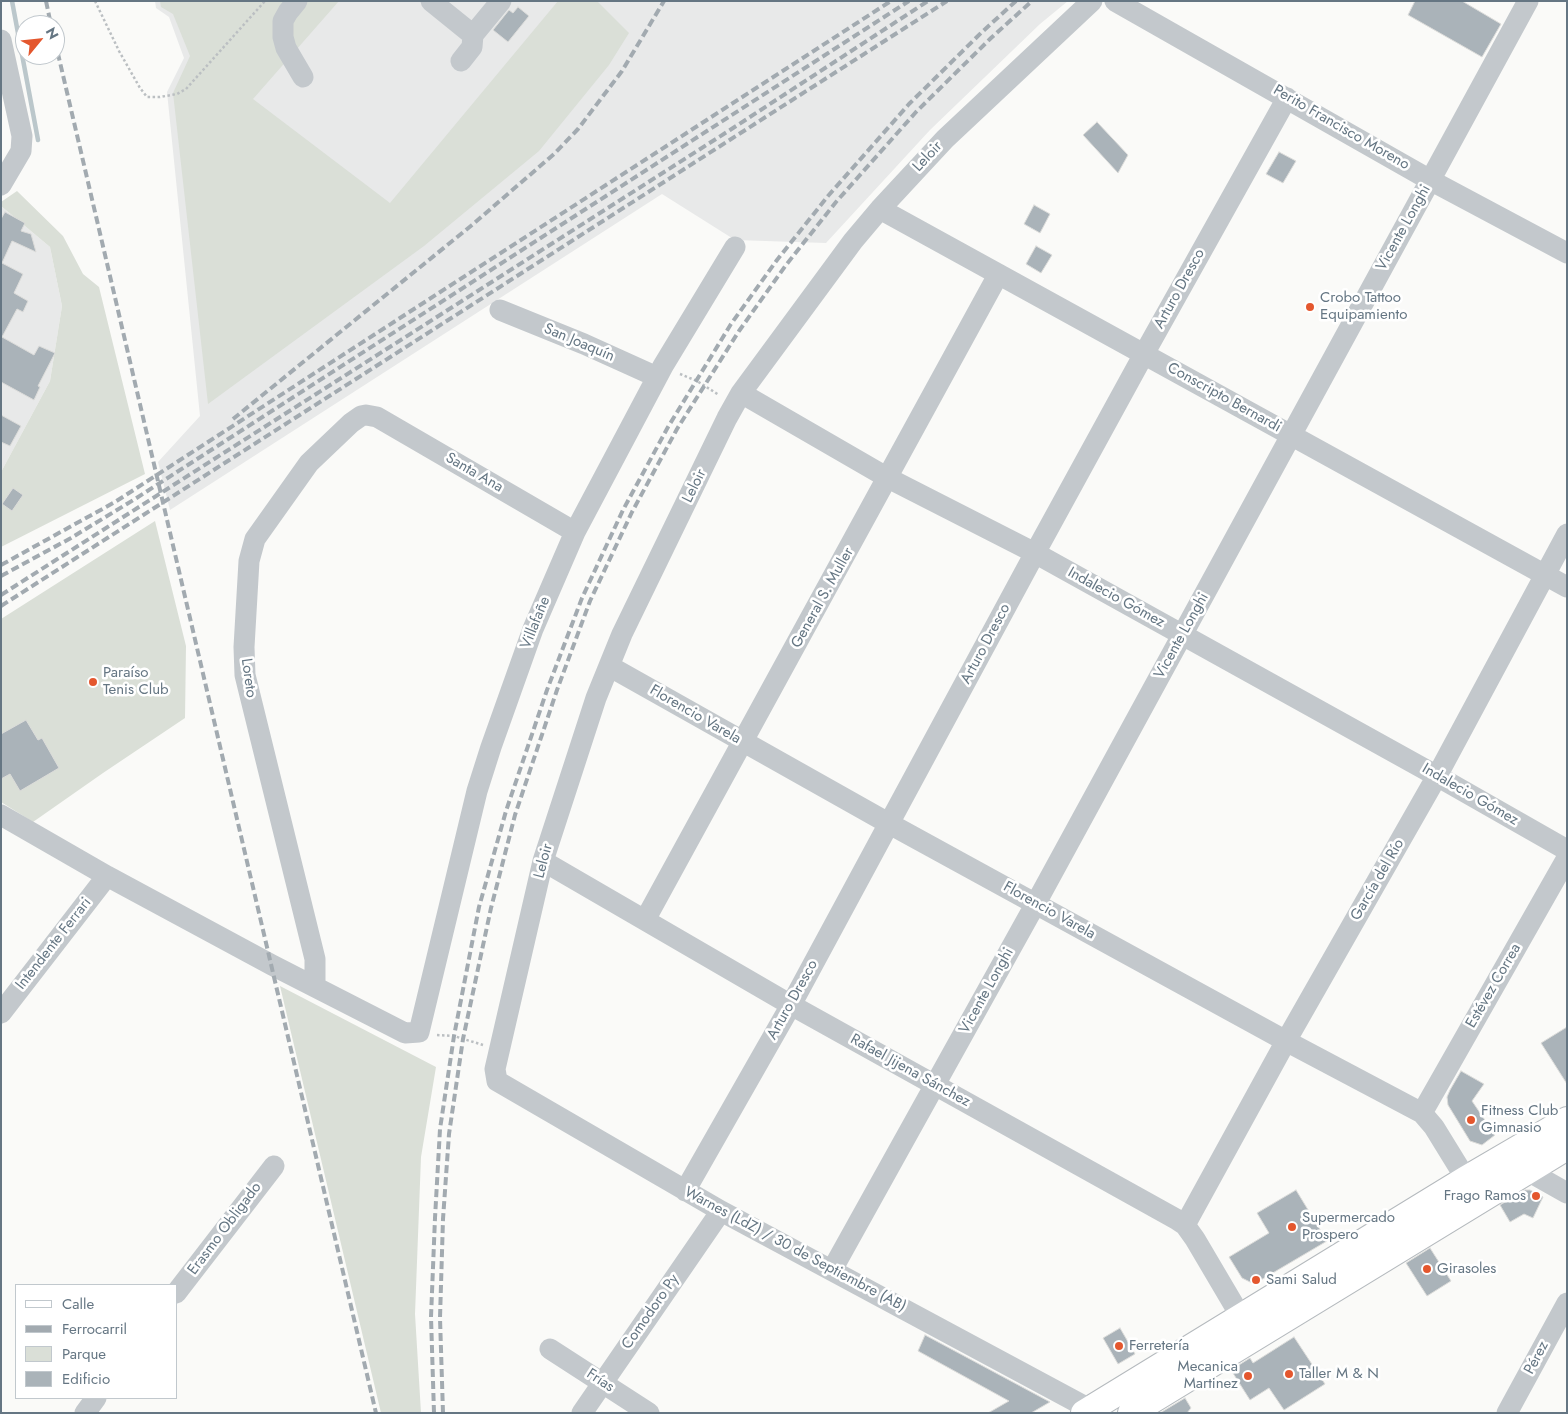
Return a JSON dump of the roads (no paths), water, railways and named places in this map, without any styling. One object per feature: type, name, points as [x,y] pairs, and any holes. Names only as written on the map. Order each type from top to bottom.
[{"type":"main road","points":[[1091,1412],[1241,1317],[1466,1179],[1567,1120]]},
{"type":"main road","points":[[1131,1413],[1567,1148]]},
{"type":"street","points":[[297,1],[283,22],[283,37],[286,48],[303,77]]},
{"type":"street","points":[[431,1],[473,35]]},
{"type":"street","points":[[462,61],[472,48],[473,35],[501,1]]},
{"type":"street","name":"Leloir","points":[[497,1081],[495,1069],[499,1049],[543,861],[583,735],[626,626],[727,418],[741,393],[853,241],[880,209],[951,134],[1092,1]]},
{"type":"street","name":"Perito Francisco Moreno","points":[[1116,1],[1430,180],[1567,253]]},
{"type":"street","name":"Vicente Longhi","points":[[832,1270],[1036,903],[1528,1]]},
{"type":"street","points":[[1,40],[6,80],[22,136],[21,151],[1,185]]},
{"type":"street","name":"Arturo Dresco","points":[[685,1190],[791,1005],[1035,553],[1287,98]]},
{"type":"street","name":"Conscripto Bernardi","points":[[880,209],[1567,587]]},
{"type":"street","name":"Villafañe","points":[[315,986],[405,1033],[419,1032],[477,792],[533,629],[575,532],[660,372],[735,247]]},
{"type":"street","name":"General S. Muller","points":[[645,920],[744,743],[998,275]]},
{"type":"street","name":"San Joaquín","points":[[500,310],[660,372]]},
{"type":"street","name":"Indalecio Gómez","points":[[741,393],[888,478],[1035,553],[1438,776],[1567,850]]},
{"type":"street","name":"Santa Ana","points":[[372,415],[575,532]]},
{"type":"street","name":"Loreto","points":[[315,986],[314,959],[245,675],[244,648],[249,561],[255,539],[309,463],[361,416],[372,415]]},
{"type":"street","name":"García del Río","points":[[1185,1225],[1286,1041],[1438,776],[1567,534]]},
{"type":"street","name":"Florencio Varela","points":[[609,666],[888,823],[1422,1114],[1434,1127],[1466,1179]]},
{"type":"street","points":[[1,815],[106,876],[315,986]]},
{"type":"street","name":"Estévez Correa","points":[[1422,1114],[1567,858]]},
{"type":"street","name":"Rafael Jijena Sánchez","points":[[543,861],[791,1005],[936,1084],[1185,1225],[1241,1317]]},
{"type":"street","name":"Intendente Ferrari","points":[[1,1013],[106,876]]},
{"type":"street","name":"Warnes (LdZ) / 30 de Septiembre (AB)","points":[[497,1081],[721,1211],[1091,1412]]},
{"type":"street","name":"Erasmo Obligado","points":[[178,1290],[274,1166]]},
{"type":"street","points":[[1528,1171],[1567,1192]]},
{"type":"street","name":"Comodoro Py","points":[[582,1413],[721,1211]]},
{"type":"street","name":"Pérez","points":[[1507,1413],[1567,1303]]},
{"type":"street","name":"Frías","points":[[550,1349],[649,1413]]},
{"type":"street","points":[[85,1413],[95,1399]]},
{"type":"waterway","points":[[12,1],[38,140]]},
{"type":"railway","points":[[46,1],[49,15]]},
{"type":"railway","points":[[233,419],[472,225],[554,154],[578,129],[622,71],[664,1]]},
{"type":"railway","points":[[1,565],[115,502],[891,1]]},
{"type":"railway","points":[[1,576],[71,538],[135,499],[909,1]]},
{"type":"railway","points":[[1,595],[730,130],[928,1]]},
{"type":"railway","points":[[1,606],[947,1]]},
{"type":"railway","points":[[434,1413],[431,1317],[435,1218],[440,1129],[454,1036],[479,907],[506,811],[547,690],[582,598],[623,510],[668,427],[731,324],[777,260],[828,196],[909,104],[1016,1]]},
{"type":"railway","points":[[443,1413],[440,1318],[443,1219],[449,1134],[463,1039],[491,908],[515,815],[557,690],[590,601],[632,512],[677,429],[739,331],[786,265],[836,202],[916,112],[991,38],[1032,1]]},
{"type":"railway","points":[[61,65],[376,1413]]},
{"type":"place","name":"Crobo Tattoo Equipamiento","points":[[1310,307]]},
{"type":"place","name":"Paraíso Tenis Club","points":[[93,682]]},
{"type":"place","name":"Fitness Club Gimnasio","points":[[1471,1120]]},
{"type":"place","name":"Frago Ramos","points":[[1536,1196]]},
{"type":"place","name":"Supermercado Prospero","points":[[1292,1227]]},
{"type":"place","name":"Girasoles","points":[[1427,1269]]},
{"type":"place","name":"Sami Salud","points":[[1256,1280]]},
{"type":"place","name":"Ferretería","points":[[1119,1346]]},
{"type":"place","name":"Taller M & N","points":[[1289,1374]]},
{"type":"place","name":"Mecanica Martinez","points":[[1248,1376]]}]
